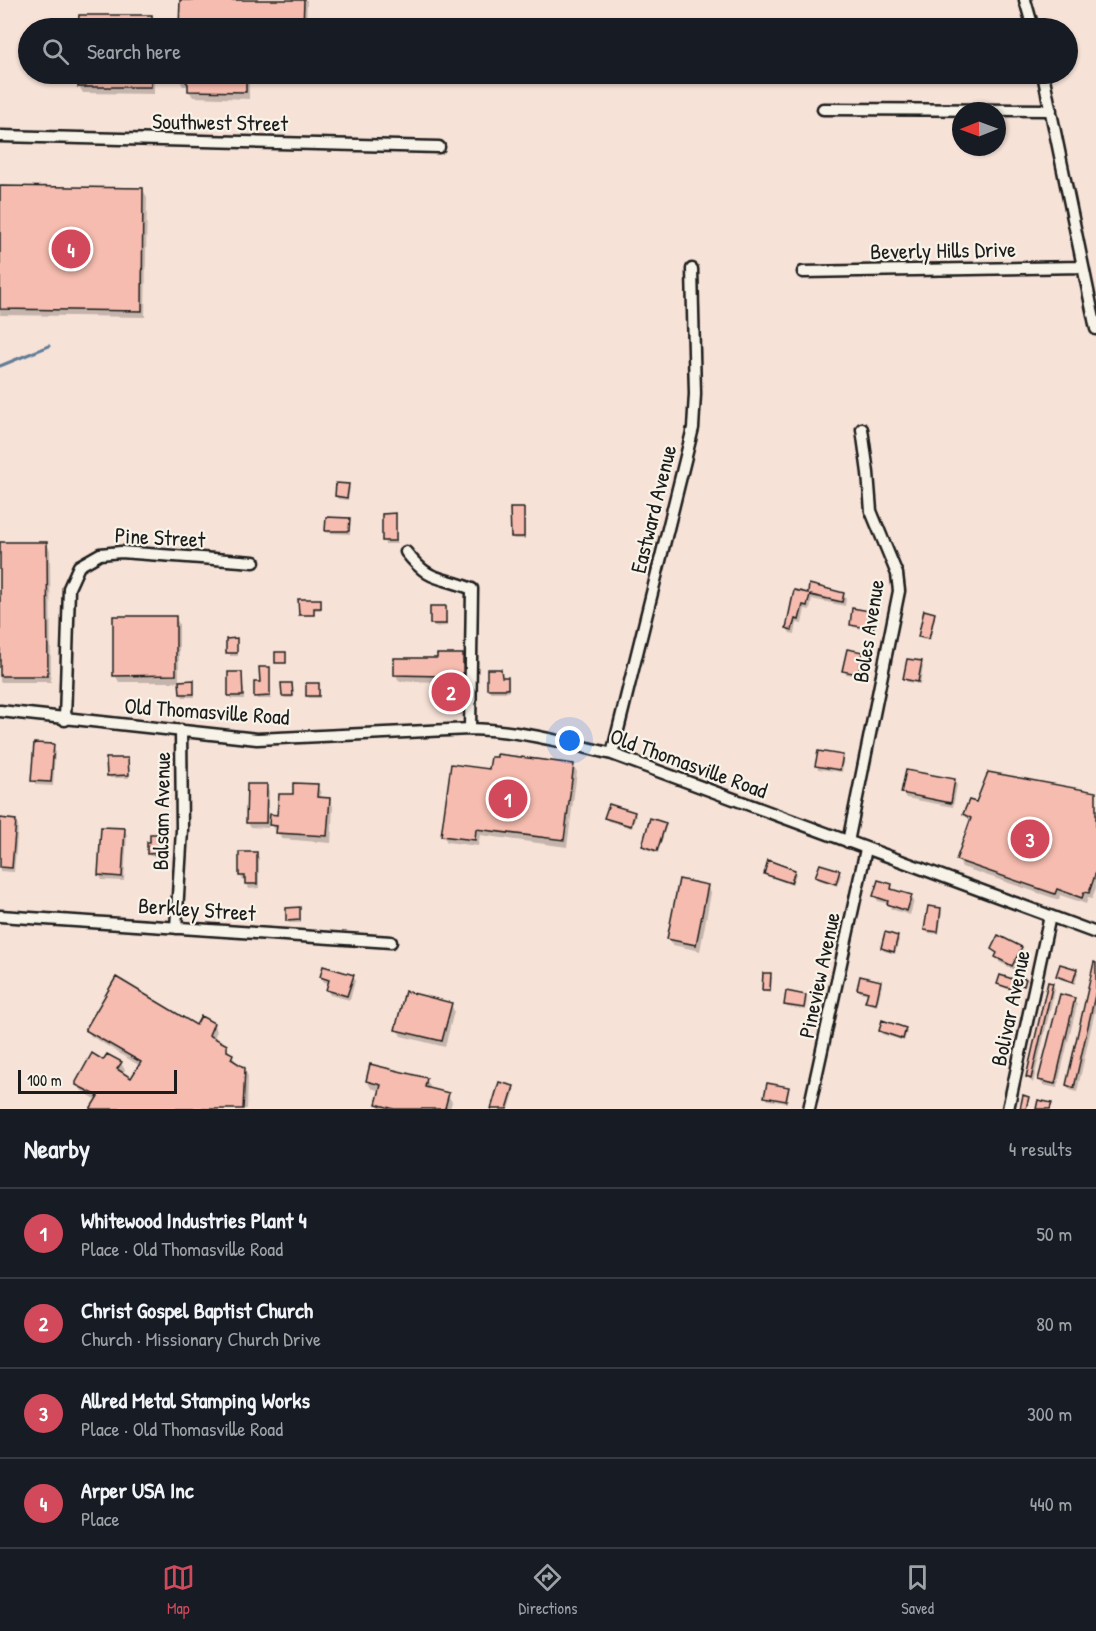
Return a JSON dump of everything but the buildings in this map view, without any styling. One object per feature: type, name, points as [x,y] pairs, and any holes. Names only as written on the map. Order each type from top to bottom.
[{"type":"street","points":[[1025,0],[1030,18]]},
{"type":"street","points":[[1046,84],[1096,329]]},
{"type":"street","points":[[823,109],[1051,110]]},
{"type":"street","name":"Southwest Street","points":[[0,136],[439,147]]},
{"type":"street","name":"Beverly Hills Drive","points":[[803,272],[1083,267]]},
{"type":"street","name":"Eastward Avenue","points":[[612,754],[693,428],[695,394],[692,269]]},
{"type":"street","name":"Boles Avenue","points":[[848,842],[899,591],[897,574],[871,511],[862,429]]},
{"type":"street","name":"Pine Street","points":[[65,720],[69,588],[79,566],[100,554],[121,552],[254,562]]},
{"type":"street","points":[[406,552],[417,567],[435,579],[472,589],[470,729]]},
{"type":"street","name":"Old Thomasville Road","points":[[0,711],[65,720],[257,739],[470,729],[522,732],[612,754],[1096,933]]},
{"type":"street","name":"Balsam Avenue","points":[[176,928],[182,830],[181,730]]},
{"type":"street","name":"Pineview Avenue","points":[[809,1109],[866,849]]},
{"type":"street","name":"Berkley Street","points":[[0,916],[391,942]]},
{"type":"street","name":"Bolivar Avenue","points":[[1008,1109],[1050,916]]},
{"type":"waterway","points":[[0,366],[49,346]]},
{"type":"place","name":"Arper USA Inc","points":[[71,249]]},
{"type":"place","name":"Christ Gospel Baptist Church","points":[[451,692]]},
{"type":"place","name":"Whitewood Industries Plant 4","points":[[508,799]]},
{"type":"place","name":"Allred Metal Stamping Works","points":[[1030,839]]}]
